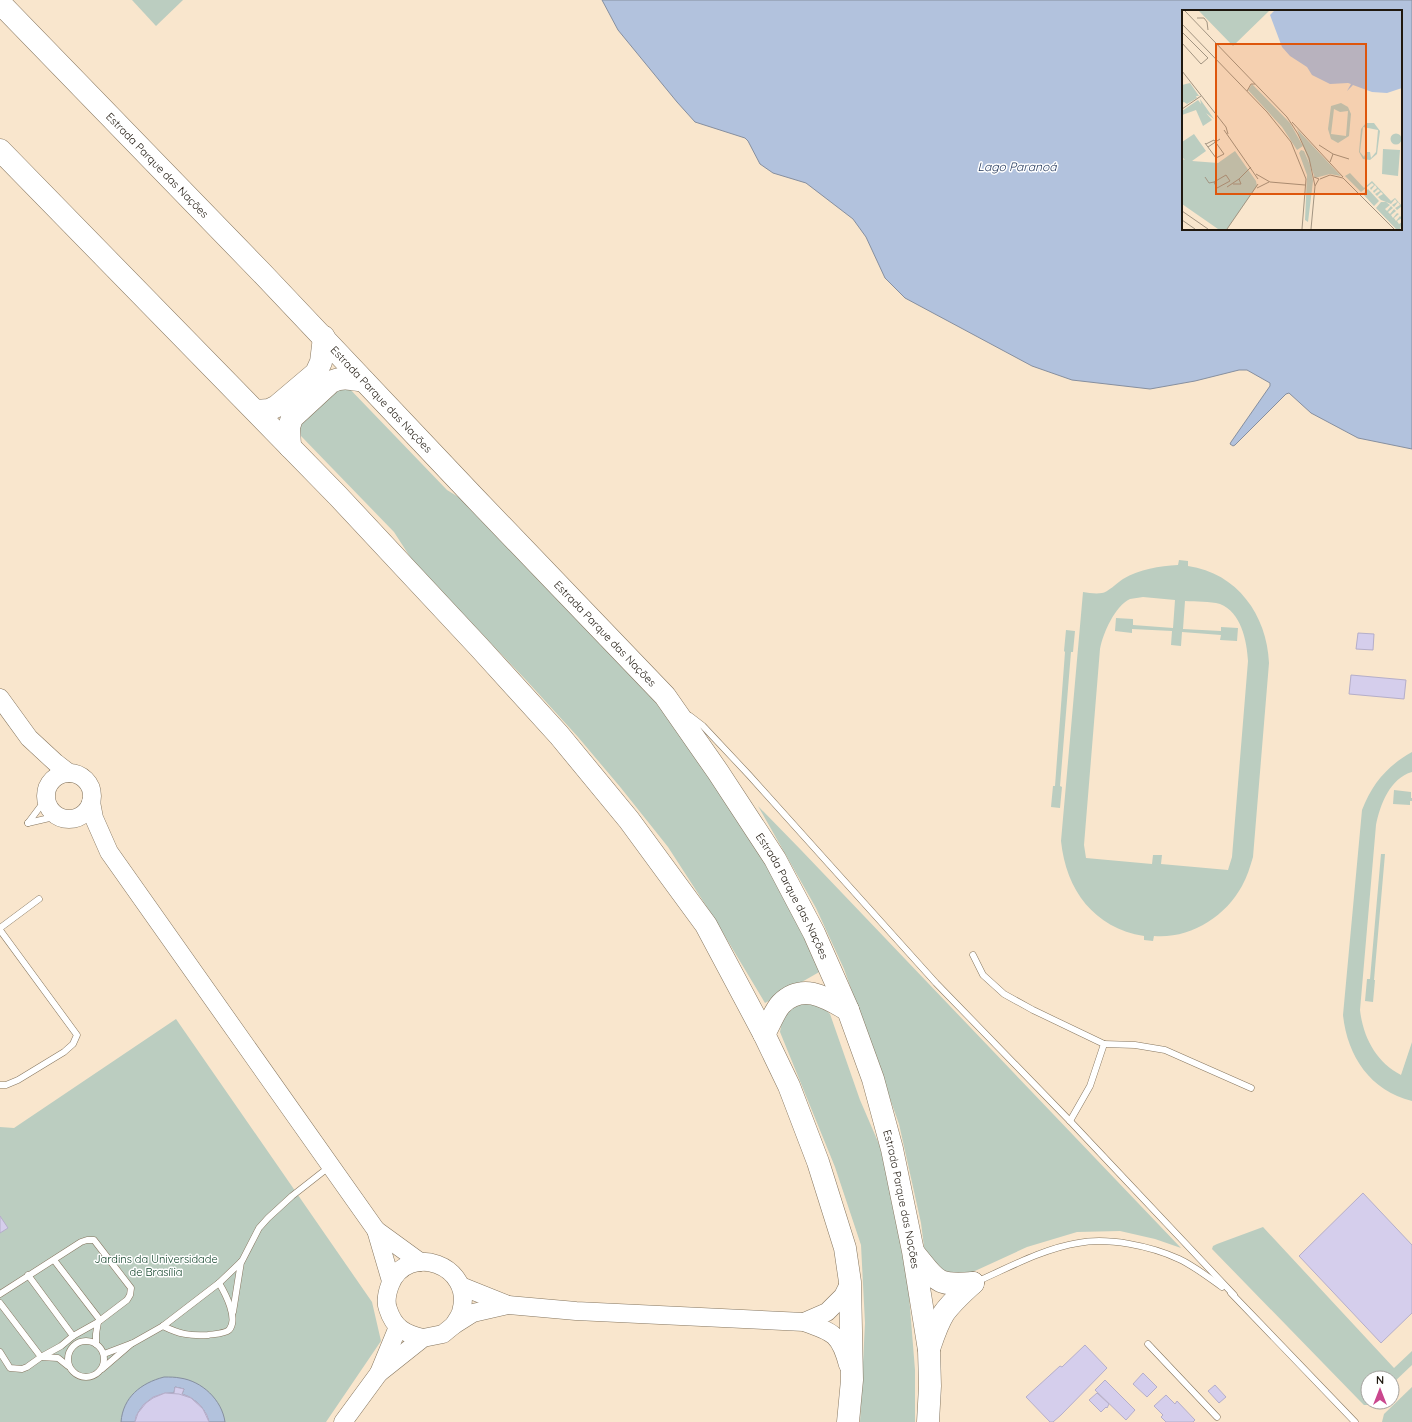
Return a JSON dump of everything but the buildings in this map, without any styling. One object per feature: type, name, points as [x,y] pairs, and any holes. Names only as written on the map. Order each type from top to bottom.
[{"type":"highway","name":"Estrada Parque das Nações","points":[[0,3],[324,337],[364,381],[678,706],[718,772],[775,859],[814,933],[848,1010],[873,1079],[892,1148],[913,1251],[929,1350],[930,1386],[928,1422]]},
{"type":"highway","points":[[0,150],[338,496],[543,718],[629,820],[706,925],[764,1034],[789,1086],[820,1168],[845,1248],[850,1282],[852,1380],[848,1422]]},
{"type":"highway","points":[[256,411],[269,410],[278,406],[316,373],[321,362],[324,337]]},
{"type":"highway","points":[[290,447],[290,427],[292,418],[331,382],[338,378],[364,381]]},
{"type":"highway","points":[[764,1034],[780,1004],[794,995],[806,992],[824,997],[848,1010]]},
{"type":"highway","points":[[913,1251],[932,1275],[939,1281],[952,1285],[973,1283]]},
{"type":"highway","points":[[929,1350],[944,1313],[973,1283]]},
{"type":"street","points":[[0,698],[30,738],[56,763],[69,773],[80,776],[89,784],[92,795],[91,802],[94,818],[109,852],[376,1230],[420,1262]]},
{"type":"street","points":[[30,738],[45,775],[51,810],[65,817],[109,852]]},
{"type":"street","points":[[47,792],[52,780],[58,776],[69,773]]},
{"type":"street","points":[[65,817],[85,812],[91,802]]},
{"type":"street","points":[[376,1230],[391,1281]]},
{"type":"street","points":[[454,1325],[461,1313],[463,1299],[461,1286],[454,1275],[445,1267],[433,1262],[420,1262],[409,1265],[399,1271],[391,1281],[387,1292],[387,1305],[390,1317],[398,1327],[410,1335],[424,1338],[443,1334],[473,1313],[508,1305]]},
{"type":"street","points":[[804,1322],[827,1312],[843,1296],[850,1282]]},
{"type":"street","points":[[461,1286],[508,1305],[576,1311],[804,1322],[824,1329],[833,1334],[839,1341],[843,1348],[852,1380]]},
{"type":"street","points":[[343,1422],[378,1373],[398,1327]]},
{"type":"street","points":[[378,1373],[424,1338]]},
{"type":"lane","points":[[678,706],[703,726],[936,983],[1070,1120],[1355,1422]]},
{"type":"lane","points":[[47,792],[28,823],[65,817]]},
{"type":"lane","points":[[0,1085],[6,1085],[18,1080],[64,1052],[73,1044],[77,1035],[0,929],[39,899]]},
{"type":"lane","points":[[973,955],[983,975],[1004,994],[1032,1010],[1104,1044],[1135,1045],[1164,1050],[1251,1088]]},
{"type":"lane","points":[[1070,1120],[1090,1086],[1104,1044]]},
{"type":"lane","points":[[104,1354],[133,1343],[163,1326],[219,1283],[240,1262],[249,1249],[259,1228],[268,1218],[292,1196],[330,1166]]},
{"type":"lane","points":[[0,1294],[81,1242],[87,1240],[94,1240],[130,1288],[130,1295],[127,1300],[99,1321],[73,1336],[61,1346],[27,1367],[16,1369],[10,1368],[0,1352]]},
{"type":"lane","points":[[973,1283],[1052,1250],[1078,1242],[1116,1241],[1157,1251],[1179,1259],[1197,1269],[1234,1295]]},
{"type":"lane","points":[[54,1260],[99,1321],[96,1334],[96,1344]]},
{"type":"lane","points":[[163,1326],[182,1334],[196,1335],[224,1332],[229,1329],[231,1325],[240,1262]]},
{"type":"lane","points":[[28,1275],[73,1336]]},
{"type":"lane","points":[[219,1283],[225,1294],[232,1315]]},
{"type":"lane","points":[[0,1303],[41,1358]]},
{"type":"lane","points":[[68,1366],[68,1354],[74,1345],[85,1341],[96,1344],[104,1354],[104,1365],[98,1373]]},
{"type":"lane","points":[[41,1358],[58,1358],[76,1375],[87,1378],[98,1373],[133,1343]]},
{"type":"lane","points":[[1148,1344],[1217,1418]]},
{"type":"green space","points":[[132,0],[183,0],[156,26]]},
{"type":"green space","points":[[345,384],[447,490],[470,504],[645,689],[706,769],[744,826],[794,913],[821,971],[765,1003],[714,918],[668,847],[621,788],[578,737],[526,680],[414,563],[394,532],[301,436],[299,433],[298,419]]},
{"type":"green space","points":[[1179,560],[1188,561],[1188,566],[1205,570],[1221,577],[1235,587],[1246,599],[1255,613],[1267,645],[1269,663],[1253,857],[1250,868],[1235,897],[1216,916],[1193,930],[1181,934],[1154,936],[1153,941],[1144,940],[1144,936],[1126,932],[1111,925],[1097,915],[1086,904],[1076,890],[1069,875],[1064,859],[1061,841],[1083,592],[1104,593],[1123,579],[1143,570],[1178,565]],"holes":[[[1143,597],[1175,600],[1173,628],[1133,625],[1133,619],[1116,618],[1115,631],[1132,633],[1132,629],[1172,631],[1171,645],[1181,646],[1182,632],[1221,635],[1220,640],[1237,641],[1238,628],[1221,627],[1221,631],[1183,629],[1185,601],[1220,604],[1233,613],[1242,628],[1248,661],[1232,857],[1228,870],[1161,864],[1162,855],[1153,855],[1152,864],[1086,858],[1084,845],[1100,649],[1104,635],[1110,621],[1119,608],[1130,599]]]},
{"type":"green space","points":[[1066,630],[1075,631],[1073,652],[1071,652],[1060,786],[1062,787],[1060,808],[1051,807],[1053,786],[1055,786]]},
{"type":"green space","points":[[1412,752],[1412,772],[1404,775],[1398,780],[1387,793],[1380,809],[1376,825],[1360,1010],[1364,1030],[1372,1048],[1384,1063],[1401,1075],[1412,1042],[1412,1101],[1397,1096],[1384,1089],[1363,1069],[1350,1044],[1345,1030],[1343,1015],[1362,810],[1381,776],[1395,763]]},
{"type":"green space","points":[[1394,790],[1411,792],[1412,801],[1410,801],[1410,805],[1393,804]]},
{"type":"green space","points":[[758,806],[1181,1248],[1155,1239],[1120,1231],[1077,1232],[1027,1247],[964,1276],[950,1276],[925,1255],[921,1223],[899,1124],[844,969],[816,908]]},
{"type":"green space","points":[[1381,854],[1385,854],[1373,1002],[1365,1001],[1367,979],[1370,979]]},
{"type":"green space","points":[[805,999],[825,1009],[830,1014],[860,1100],[882,1151],[903,1254],[909,1295],[915,1370],[915,1422],[860,1422],[865,1323],[861,1245],[835,1167],[780,1032],[783,1015]]},
{"type":"green space","name":"Jardins da Universidade de Brasília","points":[[176,1019],[372,1302],[381,1341],[326,1422],[0,1422],[0,1127],[14,1128]]},
{"type":"green space","points":[[1263,1227],[1394,1368],[1412,1351],[1412,1365],[1400,1376],[1400,1370],[1360,1370],[1360,1401],[1212,1249],[1213,1246]]},
{"type":"green space","points":[[1412,1387],[1412,1422],[1382,1422],[1384,1414],[1388,1410],[1400,1410],[1400,1399]]},
{"type":"water","name":"Lago Paranoá","points":[[602,0],[1412,0],[1412,449],[1358,438],[1311,413],[1289,393],[1286,394],[1233,446],[1230,444],[1231,442],[1270,386],[1270,383],[1247,370],[1239,370],[1195,381],[1150,389],[1072,380],[1032,366],[905,298],[885,278],[866,237],[853,219],[806,183],[773,173],[760,164],[745,138],[695,122],[618,30]]},
{"type":"water","points":[[164,1377],[176,1377],[188,1380],[203,1387],[210,1393],[220,1406],[225,1422],[209,1422],[205,1412],[196,1401],[182,1394],[184,1389],[175,1387],[174,1393],[167,1393],[155,1397],[144,1404],[137,1415],[135,1422],[121,1422],[122,1413],[129,1398],[141,1387]]}]
